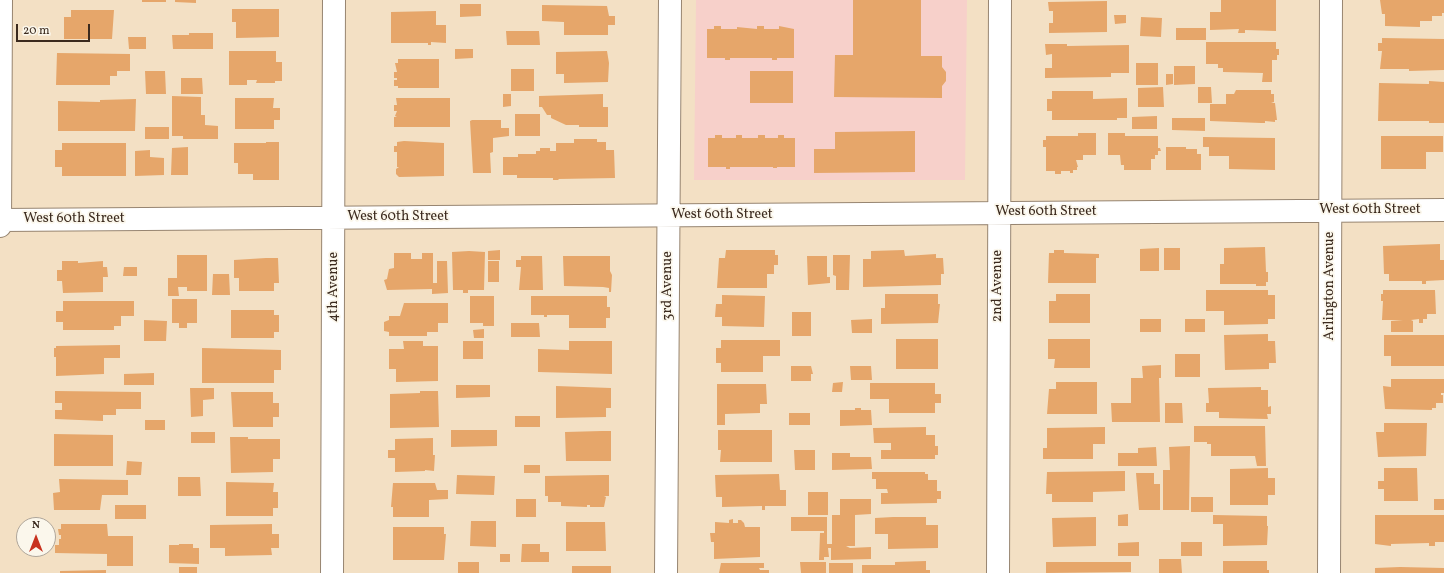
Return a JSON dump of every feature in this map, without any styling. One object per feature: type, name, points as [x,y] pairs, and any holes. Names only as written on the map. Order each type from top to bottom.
[{"type":"street","points":[[0,226],[1,0]]},
{"type":"street","name":"4th Avenue","points":[[332,573],[334,0]]},
{"type":"street","name":"3rd Avenue","points":[[666,573],[670,0]]},
{"type":"street","name":"2nd Avenue","points":[[998,573],[998,213],[1000,0]]},
{"type":"street","name":"Arlington Avenue","points":[[1329,573],[1331,0]]},
{"type":"street","name":"West 60th Street","points":[[0,220],[1444,210]]},
{"type":"shaded area","points":[[696,0],[967,0],[965,180],[694,180]]},
{"type":"building","points":[[142,0],[166,0],[166,2],[142,2]]},
{"type":"building","points":[[175,0],[196,0],[196,3],[175,2]]},
{"type":"building","points":[[853,0],[921,0],[921,56],[942,56],[942,67],[946,72],[946,81],[942,86],[942,98],[834,97],[835,55],[853,55]]},
{"type":"building","points":[[1221,0],[1276,0],[1276,31],[1245,30],[1245,33],[1238,33],[1239,29],[1210,30],[1210,12],[1221,12]]},
{"type":"building","points":[[1380,0],[1444,0],[1444,13],[1442,13],[1442,16],[1432,16],[1432,21],[1420,21],[1420,27],[1385,26],[1385,14],[1382,14]]},
{"type":"building","points":[[1107,1],[1107,32],[1049,33],[1049,23],[1053,23],[1053,11],[1049,11],[1048,2]]},
{"type":"building","points":[[460,4],[481,4],[481,16],[460,17]]},
{"type":"building","points":[[542,5],[607,6],[609,16],[615,16],[615,25],[608,25],[608,35],[564,35],[564,22],[542,21]]},
{"type":"building","points":[[232,9],[279,9],[279,37],[236,38],[236,22],[232,22]]},
{"type":"building","points":[[71,10],[114,10],[112,39],[64,39],[64,17],[71,17]]},
{"type":"building","points":[[436,11],[436,25],[446,25],[446,43],[431,42],[431,45],[428,45],[428,43],[391,43],[391,12]]},
{"type":"building","points":[[1114,15],[1126,15],[1126,23],[1115,24]]},
{"type":"building","points":[[1141,17],[1162,18],[1161,37],[1140,36]]},
{"type":"building","points":[[714,26],[721,26],[721,29],[737,29],[737,27],[757,29],[757,26],[764,26],[764,29],[779,29],[779,26],[794,29],[794,58],[777,58],[777,60],[772,60],[772,58],[730,58],[730,60],[725,60],[725,58],[707,58],[707,29],[714,29]]},
{"type":"building","points":[[1176,28],[1206,28],[1206,40],[1176,40]]},
{"type":"building","points":[[506,31],[539,31],[540,45],[507,45]]},
{"type":"building","points":[[189,33],[213,33],[213,49],[173,49],[172,35],[189,35]]},
{"type":"building","points":[[128,37],[146,37],[146,49],[129,49]]},
{"type":"building","points":[[1382,38],[1444,39],[1444,70],[1409,71],[1409,69],[1380,69],[1382,51],[1378,51],[1378,43],[1382,43]]},
{"type":"building","points":[[1206,42],[1276,42],[1276,49],[1279,49],[1279,55],[1277,55],[1277,60],[1272,60],[1272,82],[1262,82],[1263,73],[1223,72],[1223,68],[1218,68],[1218,64],[1206,64]]},
{"type":"building","points":[[1045,44],[1067,44],[1067,46],[1129,45],[1129,73],[1111,73],[1111,77],[1045,78],[1045,68],[1052,68],[1052,54],[1046,55]]},
{"type":"building","points":[[455,49],[473,49],[473,58],[455,59]]},
{"type":"building","points":[[229,51],[276,51],[276,62],[282,62],[282,81],[275,81],[275,83],[256,83],[257,80],[247,80],[247,85],[229,85]]},
{"type":"building","points":[[607,51],[609,63],[608,82],[564,83],[564,74],[556,74],[556,52]]},
{"type":"building","points":[[57,53],[130,54],[130,71],[117,71],[117,76],[110,76],[110,85],[56,85]]},
{"type":"building","points":[[398,59],[439,59],[439,88],[398,88],[398,86],[394,86],[394,80],[397,80],[397,78],[394,78],[394,72],[397,72],[395,63],[398,63]]},
{"type":"building","points":[[1136,63],[1158,63],[1158,85],[1136,85]]},
{"type":"building","points":[[1174,66],[1195,66],[1195,84],[1174,85]]},
{"type":"building","points":[[511,69],[534,69],[534,91],[511,91]]},
{"type":"building","points":[[145,71],[165,71],[166,94],[146,94]]},
{"type":"building","points":[[750,71],[793,71],[793,103],[750,103]]},
{"type":"building","points":[[1166,74],[1173,74],[1173,84],[1166,85]]},
{"type":"building","points":[[181,78],[202,78],[203,94],[181,94]]},
{"type":"building","points":[[1429,81],[1444,82],[1444,123],[1429,123],[1429,121],[1378,121],[1379,83],[1429,84]]},
{"type":"building","points":[[1163,87],[1164,107],[1138,107],[1138,88]]},
{"type":"building","points":[[1198,87],[1211,87],[1212,103],[1198,103]]},
{"type":"building","points":[[1236,90],[1271,90],[1271,94],[1274,94],[1274,102],[1271,103],[1275,103],[1277,120],[1275,120],[1275,122],[1265,121],[1265,123],[1210,121],[1210,104],[1226,104],[1226,94],[1234,94]]},
{"type":"building","points":[[1052,91],[1093,91],[1093,99],[1127,98],[1127,118],[1117,118],[1117,120],[1052,120],[1052,111],[1047,111],[1047,99],[1052,99]]},
{"type":"building","points":[[503,94],[511,94],[511,106],[503,107]]},
{"type":"building","points":[[603,94],[603,107],[608,107],[608,127],[579,127],[579,125],[566,125],[551,118],[551,115],[547,115],[542,107],[539,107],[539,96]]},
{"type":"building","points":[[172,96],[201,97],[201,115],[205,115],[205,125],[218,126],[218,139],[183,139],[183,136],[172,136]]},
{"type":"building","points":[[235,98],[274,98],[273,108],[280,108],[280,120],[274,120],[274,129],[235,129]]},
{"type":"building","points":[[396,98],[450,98],[450,127],[394,127],[394,117],[397,117],[395,116],[397,111],[394,111],[394,105],[397,105]]},
{"type":"building","points":[[136,99],[135,131],[58,131],[58,101],[100,102],[100,100]]},
{"type":"building","points":[[515,114],[540,114],[540,136],[515,136]]},
{"type":"building","points":[[1157,116],[1157,129],[1132,129],[1132,117]]},
{"type":"building","points":[[1172,118],[1205,118],[1205,131],[1172,130]]},
{"type":"building","points":[[501,120],[501,128],[509,128],[509,136],[493,138],[493,152],[490,153],[491,173],[473,173],[470,121]]},
{"type":"building","points":[[145,127],[169,127],[169,139],[145,139]]},
{"type":"building","points":[[915,131],[915,172],[814,173],[814,149],[835,149],[835,132]]},
{"type":"building","points":[[1078,133],[1096,133],[1096,155],[1083,155],[1083,160],[1076,160],[1078,167],[1077,170],[1073,170],[1073,173],[1070,173],[1070,171],[1061,171],[1061,174],[1055,174],[1055,171],[1046,171],[1046,147],[1043,147],[1043,140],[1046,140],[1046,136],[1078,136]]},
{"type":"building","points":[[1108,133],[1125,133],[1125,136],[1158,136],[1158,148],[1160,148],[1161,151],[1158,151],[1158,155],[1155,155],[1155,159],[1151,159],[1151,170],[1124,170],[1124,165],[1121,165],[1120,155],[1108,155]]},
{"type":"building","points":[[715,135],[722,135],[722,138],[736,138],[736,135],[742,135],[742,138],[758,138],[758,135],[765,135],[765,138],[778,138],[778,135],[784,135],[784,138],[795,138],[795,167],[730,167],[730,169],[726,169],[726,167],[708,167],[708,138],[715,138]]},
{"type":"building","points":[[1381,136],[1443,136],[1443,152],[1426,152],[1426,169],[1381,169]]},
{"type":"building","points":[[1203,137],[1275,138],[1275,170],[1229,169],[1229,156],[1209,156],[1209,147],[1203,147]]},
{"type":"building","points":[[574,139],[597,139],[597,142],[606,142],[606,150],[614,150],[615,178],[553,180],[553,178],[517,178],[517,175],[503,175],[503,157],[518,157],[518,154],[536,154],[536,151],[540,151],[540,148],[550,148],[550,151],[556,151],[556,143],[574,143]]},
{"type":"building","points":[[279,142],[279,180],[253,180],[253,174],[238,174],[238,163],[234,163],[234,143]]},
{"type":"building","points":[[397,142],[444,143],[444,176],[399,177],[396,174],[396,169],[399,167],[397,167],[397,152],[394,152],[394,146],[397,146]]},
{"type":"building","points":[[62,143],[126,143],[126,176],[62,176],[62,167],[55,167],[55,150],[62,150]]},
{"type":"building","points":[[188,147],[188,175],[171,175],[172,148]]},
{"type":"building","points":[[1166,147],[1186,147],[1186,149],[1197,149],[1197,154],[1201,154],[1201,170],[1166,170]]},
{"type":"building","points":[[150,150],[150,157],[164,158],[164,175],[135,176],[135,151]]},
{"type":"building","points":[[1440,244],[1440,260],[1444,260],[1444,280],[1426,281],[1426,284],[1422,284],[1422,281],[1389,281],[1389,274],[1384,274],[1383,246]]},
{"type":"building","points":[[1265,247],[1266,272],[1268,272],[1268,282],[1266,282],[1266,286],[1256,286],[1256,284],[1220,284],[1220,264],[1224,264],[1224,248]]},
{"type":"building","points":[[1159,248],[1159,271],[1140,271],[1140,249]]},
{"type":"building","points":[[1164,248],[1180,248],[1180,270],[1164,270]]},
{"type":"building","points":[[500,250],[500,260],[488,260],[488,251]]},
{"type":"building","points":[[726,250],[775,250],[775,255],[778,255],[778,265],[774,265],[774,274],[767,274],[767,288],[717,288],[719,258],[725,258]]},
{"type":"building","points":[[904,250],[905,256],[936,254],[936,258],[943,258],[944,274],[941,274],[941,285],[863,287],[863,259],[871,259],[871,251]]},
{"type":"building","points":[[1054,250],[1064,250],[1064,253],[1099,254],[1099,258],[1096,258],[1096,283],[1048,283],[1049,253],[1054,253]]},
{"type":"building","points":[[452,252],[485,252],[484,290],[468,290],[468,293],[463,293],[463,290],[453,290]]},
{"type":"building","points":[[394,253],[411,253],[411,259],[422,259],[422,253],[433,253],[433,283],[437,283],[437,261],[447,261],[448,293],[432,294],[432,289],[387,290],[384,280],[387,279],[389,269],[394,268]]},
{"type":"building","points":[[177,255],[207,255],[207,291],[187,291],[187,287],[178,287],[179,296],[168,296],[168,278],[177,278]]},
{"type":"building","points":[[833,255],[850,255],[849,290],[836,290],[836,276],[833,275]]},
{"type":"building","points":[[521,256],[542,256],[543,290],[519,290],[521,267],[516,267],[516,260],[521,260]]},
{"type":"building","points":[[563,256],[610,256],[610,271],[612,275],[611,292],[609,292],[609,288],[603,287],[564,286]]},
{"type":"building","points":[[807,256],[827,256],[827,277],[830,277],[830,283],[808,285]]},
{"type":"building","points":[[278,258],[279,283],[274,283],[274,291],[239,291],[239,278],[234,278],[234,260]]},
{"type":"building","points":[[62,261],[78,261],[78,263],[103,261],[103,267],[107,267],[108,277],[103,277],[103,292],[63,293],[62,281],[57,281],[57,270],[62,270]]},
{"type":"building","points":[[488,261],[499,261],[499,282],[488,282]]},
{"type":"building","points":[[124,267],[137,267],[137,276],[123,276]]},
{"type":"building","points":[[213,274],[229,274],[230,295],[212,295]]},
{"type":"building","points":[[1206,290],[1268,290],[1268,295],[1275,295],[1275,319],[1268,319],[1268,324],[1224,325],[1224,311],[1206,311]]},
{"type":"building","points":[[1383,290],[1435,290],[1436,314],[1427,314],[1427,319],[1423,319],[1423,323],[1419,323],[1419,319],[1411,320],[1413,321],[1413,332],[1391,332],[1391,321],[1403,320],[1382,320],[1383,301],[1381,301],[1381,294],[1383,294]]},
{"type":"building","points":[[885,294],[938,294],[938,304],[940,304],[938,323],[881,324],[881,308],[885,308]]},
{"type":"building","points":[[1056,294],[1090,294],[1090,323],[1049,323],[1049,301],[1056,301]]},
{"type":"building","points":[[722,295],[765,296],[764,327],[722,326],[722,317],[715,317],[716,304],[722,304]]},
{"type":"building","points":[[470,296],[494,296],[494,326],[483,326],[483,323],[470,323]]},
{"type":"building","points":[[531,296],[607,296],[607,307],[610,307],[610,318],[606,318],[606,328],[569,328],[569,315],[547,315],[547,317],[544,317],[544,315],[531,315]]},
{"type":"building","points":[[172,299],[197,299],[197,323],[187,323],[187,328],[179,328],[179,323],[172,323]]},
{"type":"building","points":[[63,301],[134,301],[134,316],[121,316],[121,326],[114,326],[114,330],[63,330],[63,322],[56,322],[56,311],[63,311]]},
{"type":"building","points":[[404,303],[448,303],[448,323],[438,323],[438,332],[427,332],[427,336],[389,336],[389,332],[384,331],[384,322],[389,320],[389,316],[400,316]]},
{"type":"building","points":[[231,310],[274,310],[274,315],[279,315],[279,332],[274,332],[274,338],[231,338]]},
{"type":"building","points":[[792,312],[811,312],[811,336],[792,336]]},
{"type":"building","points":[[872,319],[872,333],[852,333],[851,320]]},
{"type":"building","points":[[1140,319],[1161,319],[1161,332],[1140,332]]},
{"type":"building","points":[[1185,319],[1205,319],[1205,332],[1185,332]]},
{"type":"building","points":[[144,320],[167,321],[166,341],[144,341]]},
{"type":"building","points":[[511,323],[539,323],[540,337],[511,337]]},
{"type":"building","points":[[484,329],[484,338],[474,338],[473,330]]},
{"type":"building","points":[[1268,334],[1268,341],[1275,341],[1276,363],[1269,363],[1269,369],[1225,370],[1224,335]]},
{"type":"building","points":[[1384,335],[1444,335],[1444,366],[1391,366],[1391,356],[1384,356]]},
{"type":"building","points":[[896,339],[938,339],[938,369],[896,369]]},
{"type":"building","points":[[1048,339],[1090,339],[1090,368],[1054,368],[1055,359],[1048,359]]},
{"type":"building","points":[[721,340],[780,340],[780,356],[763,356],[763,372],[721,372],[721,363],[716,363],[716,348],[721,348]]},
{"type":"building","points":[[403,341],[423,341],[423,346],[438,346],[438,381],[396,382],[396,369],[389,369],[389,349],[404,349]]},
{"type":"building","points":[[463,341],[483,341],[483,359],[463,359]]},
{"type":"building","points":[[569,341],[612,341],[612,374],[538,372],[538,349],[569,350]]},
{"type":"building","points":[[120,345],[120,358],[104,358],[104,374],[56,376],[56,357],[54,357],[54,348],[56,348],[56,346]]},
{"type":"building","points":[[202,348],[281,350],[281,370],[274,370],[274,383],[202,383]]},
{"type":"building","points":[[1175,354],[1200,354],[1200,377],[1175,377]]},
{"type":"building","points":[[1161,365],[1161,378],[1159,378],[1160,422],[1112,422],[1111,403],[1131,403],[1131,378],[1143,378],[1142,366]]},
{"type":"building","points":[[791,366],[811,366],[813,374],[811,374],[811,381],[791,381]]},
{"type":"building","points":[[850,366],[871,366],[872,380],[851,380]]},
{"type":"building","points":[[154,373],[154,385],[124,385],[124,374]]},
{"type":"building","points":[[1391,379],[1444,379],[1444,393],[1441,393],[1441,395],[1443,395],[1443,403],[1436,403],[1436,408],[1432,408],[1432,410],[1385,409],[1383,386],[1391,387]]},
{"type":"building","points":[[843,382],[842,392],[832,392],[833,383]]},
{"type":"building","points":[[1056,382],[1097,382],[1097,414],[1047,414],[1049,389],[1056,389]]},
{"type":"building","points":[[870,383],[935,383],[935,394],[941,394],[941,403],[935,403],[935,413],[889,413],[889,399],[870,399]]},
{"type":"building","points":[[717,384],[766,384],[767,404],[760,404],[760,413],[725,414],[725,425],[717,425]]},
{"type":"building","points":[[456,385],[490,385],[490,397],[456,398]]},
{"type":"building","points":[[556,386],[611,388],[611,408],[606,408],[606,417],[556,418]]},
{"type":"building","points":[[1261,387],[1261,390],[1268,390],[1268,407],[1271,406],[1271,414],[1267,414],[1268,419],[1219,418],[1219,412],[1206,412],[1206,403],[1209,403],[1208,388]]},
{"type":"building","points":[[190,388],[214,388],[214,399],[203,400],[203,416],[191,417]]},
{"type":"building","points":[[55,391],[141,392],[141,409],[116,409],[116,415],[103,415],[103,421],[55,419],[55,410],[62,410],[62,403],[55,403]]},
{"type":"building","points":[[420,391],[438,391],[439,427],[390,428],[390,394],[420,393]]},
{"type":"building","points":[[231,392],[273,392],[273,403],[279,403],[279,417],[273,417],[273,427],[233,427]]},
{"type":"building","points":[[1165,403],[1182,403],[1183,423],[1165,423]]},
{"type":"building","points":[[855,408],[861,408],[861,410],[871,410],[872,425],[840,426],[840,410],[855,410]]},
{"type":"building","points":[[789,413],[810,413],[810,425],[789,425]]},
{"type":"building","points":[[515,416],[540,416],[540,427],[515,427]]},
{"type":"building","points":[[145,420],[165,420],[165,430],[145,430]]},
{"type":"building","points":[[1384,423],[1427,423],[1426,456],[1378,457],[1376,432],[1384,432]]},
{"type":"building","points":[[1194,426],[1265,426],[1266,466],[1257,466],[1255,456],[1211,456],[1211,444],[1207,444],[1207,442],[1194,442]]},
{"type":"building","points":[[926,427],[926,435],[935,435],[935,446],[938,446],[938,455],[935,455],[935,459],[881,459],[881,450],[891,450],[891,443],[874,443],[873,428]]},
{"type":"building","points":[[1105,427],[1105,444],[1093,444],[1093,459],[1043,459],[1043,448],[1047,448],[1047,428]]},
{"type":"building","points":[[451,430],[497,430],[497,446],[451,447]]},
{"type":"building","points":[[718,430],[772,430],[772,462],[720,462],[721,450],[718,450]]},
{"type":"building","points":[[611,431],[611,461],[566,461],[565,432]]},
{"type":"building","points":[[191,432],[215,432],[215,443],[191,443]]},
{"type":"building","points":[[54,434],[113,435],[113,466],[54,466]]},
{"type":"building","points":[[230,437],[248,437],[248,439],[280,439],[280,459],[273,459],[273,472],[231,473]]},
{"type":"building","points":[[433,438],[433,455],[435,455],[434,471],[425,470],[395,472],[395,458],[388,458],[388,450],[395,450],[395,439]]},
{"type":"building","points":[[1190,446],[1189,510],[1163,510],[1163,470],[1170,470],[1169,447]]},
{"type":"building","points":[[1156,447],[1157,466],[1118,466],[1118,453],[1138,453],[1138,448]]},
{"type":"building","points":[[794,450],[815,450],[815,470],[795,470]]},
{"type":"building","points":[[832,453],[850,453],[850,457],[871,457],[872,469],[832,470]]},
{"type":"building","points":[[127,461],[142,462],[141,475],[126,475]]},
{"type":"building","points":[[524,465],[540,465],[540,473],[524,473]]},
{"type":"building","points":[[1268,468],[1268,478],[1275,478],[1275,495],[1268,495],[1268,505],[1230,505],[1230,469]]},
{"type":"building","points":[[1384,468],[1417,468],[1418,501],[1384,501],[1384,489],[1378,489],[1378,481],[1384,481]]},
{"type":"building","points":[[1125,471],[1125,491],[1093,492],[1093,502],[1052,502],[1052,494],[1046,494],[1047,472]]},
{"type":"building","points":[[872,472],[925,472],[925,474],[928,474],[928,480],[937,480],[937,491],[941,491],[941,499],[937,499],[937,503],[881,504],[881,493],[888,493],[887,489],[876,489],[876,479],[872,479]]},
{"type":"building","points":[[1136,473],[1154,473],[1154,484],[1160,484],[1160,510],[1139,510]]},
{"type":"building","points":[[779,474],[780,490],[786,490],[786,506],[765,506],[765,510],[762,510],[762,506],[722,507],[722,497],[716,497],[715,475]]},
{"type":"building","points":[[457,475],[495,476],[494,495],[456,494]]},
{"type":"building","points":[[609,475],[609,496],[604,496],[606,497],[604,507],[590,507],[590,505],[587,505],[587,507],[561,506],[561,502],[548,502],[548,496],[545,496],[545,476]]},
{"type":"building","points":[[178,477],[200,477],[201,496],[178,496]]},
{"type":"building","points":[[59,479],[128,480],[128,495],[102,495],[100,510],[54,510],[53,493],[60,492]]},
{"type":"building","points":[[226,482],[274,483],[273,492],[278,492],[278,508],[273,508],[273,516],[226,516]]},
{"type":"building","points":[[393,483],[435,483],[437,490],[448,490],[448,499],[429,500],[429,517],[393,517],[393,507],[391,507]]},
{"type":"building","points":[[808,492],[828,492],[828,515],[808,515]]},
{"type":"building","points":[[1191,497],[1213,497],[1213,512],[1191,512]]},
{"type":"building","points":[[516,499],[536,499],[536,517],[516,517]]},
{"type":"building","points":[[840,499],[871,499],[871,514],[855,515],[855,546],[846,546],[850,548],[871,547],[871,559],[831,560],[831,548],[828,548],[829,557],[824,557],[824,560],[819,560],[820,533],[824,533],[824,531],[791,531],[791,517],[827,517],[827,544],[832,544],[832,515],[840,515]]},
{"type":"building","points":[[1434,499],[1444,499],[1444,510],[1434,510]]},
{"type":"building","points":[[115,505],[146,505],[146,519],[115,519]]},
{"type":"building","points":[[1128,514],[1128,526],[1118,526],[1118,515]]},
{"type":"building","points":[[1213,515],[1267,516],[1267,545],[1223,546],[1223,524],[1213,524]]},
{"type":"building","points":[[1375,515],[1444,515],[1444,542],[1435,542],[1435,546],[1429,546],[1429,543],[1391,544],[1391,546],[1375,544]]},
{"type":"building","points":[[926,517],[926,525],[938,525],[938,548],[888,549],[888,534],[875,534],[875,518]]},
{"type":"building","points":[[1096,517],[1096,546],[1053,547],[1052,518]]},
{"type":"building","points":[[733,519],[733,523],[738,523],[738,520],[741,520],[745,527],[760,527],[760,557],[714,559],[714,542],[711,542],[710,533],[715,533],[715,522],[729,523],[729,520]]},
{"type":"building","points":[[471,521],[496,521],[496,547],[470,546]]},
{"type":"building","points":[[566,522],[605,522],[606,551],[566,551]]},
{"type":"building","points":[[61,524],[107,524],[108,536],[133,536],[133,566],[107,566],[107,554],[56,553],[56,545],[59,545],[59,539],[61,539],[58,529],[61,529]]},
{"type":"building","points":[[272,524],[272,534],[279,534],[279,548],[271,548],[272,555],[225,556],[225,548],[210,548],[210,525]]},
{"type":"building","points":[[393,527],[444,527],[444,534],[446,534],[444,560],[393,560]]},
{"type":"building","points":[[1139,542],[1139,556],[1118,556],[1118,543]]},
{"type":"building","points":[[1181,542],[1202,542],[1202,556],[1181,556]]},
{"type":"building","points":[[193,544],[193,548],[199,548],[199,564],[169,563],[169,545]]},
{"type":"building","points":[[522,544],[540,544],[540,552],[549,552],[549,562],[521,562]]},
{"type":"building","points":[[500,554],[510,554],[510,562],[500,562]]},
{"type":"building","points":[[1159,559],[1181,559],[1182,573],[1159,573]]},
{"type":"building","points":[[926,561],[926,570],[930,570],[930,573],[862,573],[862,565],[895,565],[895,562]]},
{"type":"building","points":[[1223,561],[1267,561],[1267,570],[1269,570],[1269,573],[1223,573]]},
{"type":"building","points":[[458,562],[479,562],[479,573],[458,573]]},
{"type":"building","points":[[800,562],[826,562],[826,573],[801,573]]},
{"type":"building","points":[[1046,562],[1131,562],[1131,572],[1046,573]]},
{"type":"building","points":[[721,563],[764,563],[764,568],[759,568],[760,570],[769,570],[769,573],[719,573]]},
{"type":"building","points":[[829,563],[853,563],[853,573],[829,573]]},
{"type":"building","points":[[572,566],[611,566],[611,573],[572,573]]},
{"type":"building","points":[[179,567],[197,567],[197,573],[179,573]]},
{"type":"building","points":[[1375,568],[1444,568],[1444,573],[1375,573]]},
{"type":"building","points":[[106,570],[106,573],[60,573],[60,571]]}]
